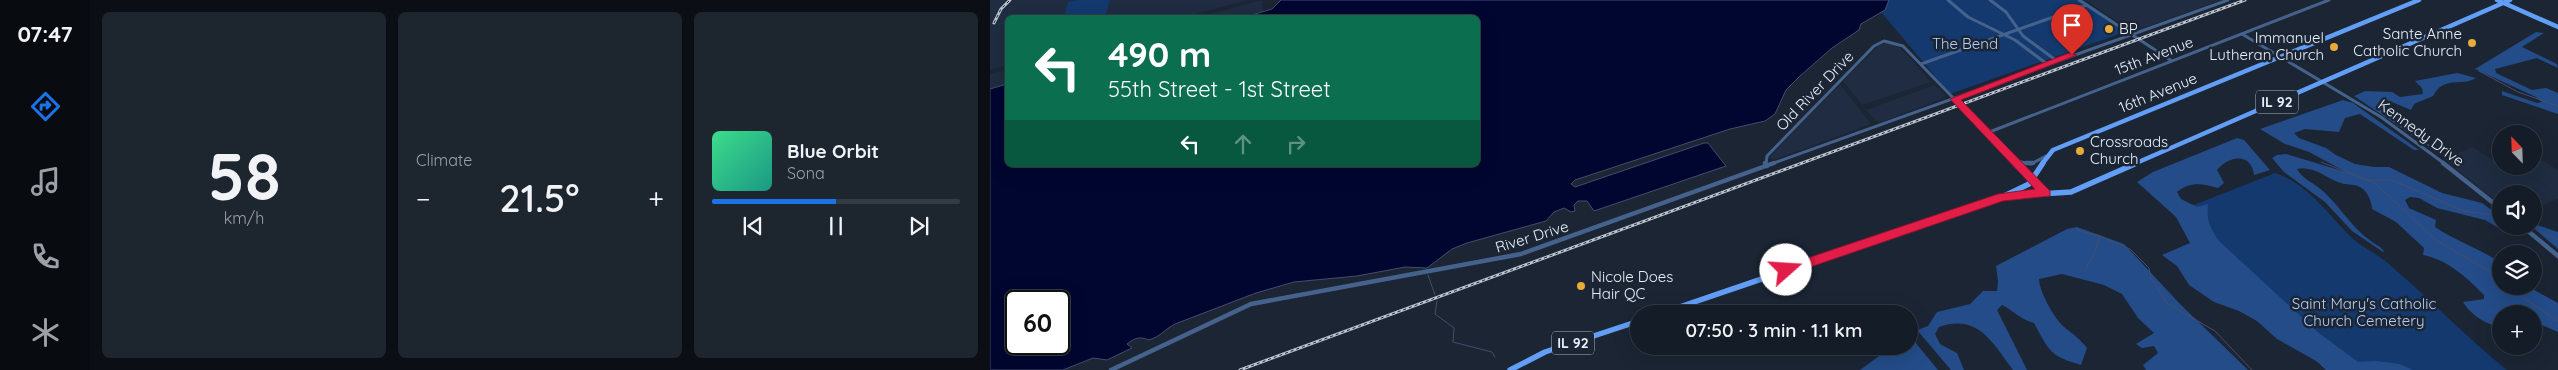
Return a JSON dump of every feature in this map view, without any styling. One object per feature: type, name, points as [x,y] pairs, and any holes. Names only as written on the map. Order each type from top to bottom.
[{"type":"main road","name":"16th Avenue","points":[[2046,156],[2064,146],[2419,0]]},
{"type":"main road","points":[[2497,0],[2506,1],[2558,26]]},
{"type":"main road","name":"IL 92","points":[[2002,197],[2028,193],[2071,192],[2506,1]]},
{"type":"main road","points":[[2033,180],[2046,156]]},
{"type":"main road","name":"IL 92","points":[[1685,305],[2002,197],[2025,187],[2033,180]]},
{"type":"main road","name":"IL 92","points":[[1510,370],[1545,352],[1630,323]]},
{"type":"street","points":[[1948,0],[1968,17],[2015,40],[2048,64]]},
{"type":"street","points":[[1990,0],[2006,12],[2023,36],[2057,61]]},
{"type":"street","points":[[2079,0],[2172,61]]},
{"type":"street","points":[[2133,34],[2228,0]]},
{"type":"street","name":"15th Avenue","points":[[1987,133],[2329,0]]},
{"type":"street","points":[[2046,194],[1921,64],[2087,5]]},
{"type":"street","name":"River Drive","points":[[1112,370],[1256,302],[1513,256],[2133,34]]},
{"type":"street","name":"Kennedy Drive","points":[[2242,34],[2323,82],[2418,143],[2492,203]]},
{"type":"street","name":"Old River Drive","points":[[1767,166],[1765,163],[1767,156],[1874,46],[1890,41],[1903,46],[1921,64]]},
{"type":"street","points":[[2010,157],[2027,164],[2046,156]]},
{"type":"street","points":[[2533,235],[2558,256]]},
{"type":"shaded area","points":[[990,0],[1248,0],[1191,15],[1005,15],[1005,66],[990,70]]},
{"type":"shaded area","points":[[1262,0],[1263,13],[1254,15],[1206,15]]},
{"type":"shaded area","points":[[1281,0],[1889,0],[1885,10],[1861,24],[1859,30],[1832,48],[1800,76],[1786,90],[1775,114],[1765,121],[1730,129],[1575,180],[1571,184],[1575,187],[1704,143],[1708,143],[1726,166],[1594,211],[1587,201],[1578,201],[1574,205],[1575,211],[1571,212],[1564,208],[1554,212],[1546,221],[1467,243],[1452,249],[1427,268],[1405,267],[1357,276],[1294,282],[1256,293],[1175,324],[1157,337],[1149,340],[1135,339],[1127,344],[1132,348],[1107,360],[1093,358],[1063,370],[990,370],[990,89],[1005,85],[1005,167],[1480,167],[1480,15],[1252,15],[1272,9]]},
{"type":"shaded area","points":[[2085,0],[2221,0],[2133,32]]},
{"type":"shaded area","points":[[2536,32],[2544,33],[2522,47],[2557,64],[2558,68],[2537,58],[2495,69],[2496,73],[2532,90],[2546,88],[2558,93],[2558,114],[2502,95],[2502,91],[2537,103],[2542,102],[2536,97],[2475,69]]},
{"type":"shaded area","points":[[1888,43],[1901,48],[1931,82],[1862,105],[1843,81],[1879,45]]},
{"type":"shaded area","points":[[1005,70],[1005,85],[990,89],[990,74]]},
{"type":"shaded area","points":[[2457,73],[2476,78],[2465,82],[2448,83],[2437,90],[2433,96],[2414,104],[2411,110],[2387,100],[2379,102],[2381,107],[2397,116],[2425,137],[2425,141],[2437,152],[2354,96],[2365,91],[2392,92],[2400,97],[2423,94],[2422,88],[2415,81]]},
{"type":"shaded area","points":[[1840,84],[1871,124],[1774,160],[1769,157]]},
{"type":"shaded area","points":[[1934,85],[1946,95],[1944,98],[1882,122],[1876,121],[1866,110]]},
{"type":"shaded area","points":[[2343,100],[2353,103],[2419,150],[2414,150],[2360,114],[2345,118],[2339,132],[2305,129],[2294,133],[2299,138],[2326,148],[2355,164],[2389,167],[2442,193],[2482,203],[2492,210],[2492,224],[2485,220],[2437,208],[2419,198],[2410,197],[2405,200],[2409,208],[2436,220],[2435,227],[2492,257],[2492,295],[2542,294],[2558,303],[2558,332],[2542,325],[2542,305],[2492,305],[2492,325],[2474,315],[2463,302],[2484,299],[2484,295],[2449,265],[2423,255],[2424,248],[2396,222],[2372,209],[2367,193],[2361,187],[2339,183],[2313,170],[2297,169],[2302,176],[2324,192],[2356,228],[2370,241],[2380,247],[2383,252],[2352,231],[2325,202],[2284,172],[2272,158],[2277,155],[2286,154],[2346,172],[2309,152],[2285,144],[2260,129]]},
{"type":"shaded area","points":[[2237,138],[2244,140],[2270,170],[2254,175],[2249,163],[2244,160],[2233,159],[2217,170],[2224,183],[2218,188],[2202,185],[2187,186],[2177,192],[2181,199],[2197,207],[2208,204],[2209,224],[2219,241],[2319,333],[2358,362],[2376,361],[2400,364],[2413,370],[2326,370],[2316,361],[2277,339],[2257,321],[2239,311],[2214,302],[2189,285],[2177,266],[2162,255],[2190,243],[2176,217],[2137,182],[2153,172]]},
{"type":"shaded area","points":[[2473,147],[2492,159],[2492,175],[2542,175],[2542,160],[2558,170],[2558,199],[2542,206],[2542,185],[2492,185],[2492,198],[2444,159]]},
{"type":"shaded area","points":[[2077,227],[2124,244],[2181,305],[2248,370],[2146,370],[2143,365],[2158,353],[2154,346],[2142,348],[2136,344],[2154,333],[2138,318],[2122,294],[2104,285],[2062,274],[2039,279],[2040,284],[2044,297],[2056,317],[2087,348],[2081,365],[2056,355],[2047,346],[2034,323],[2025,320],[2002,305],[1997,310],[2027,370],[2013,370],[1991,341],[1974,327],[1964,324],[1953,324],[1939,327],[1935,334],[1940,344],[1957,353],[1964,370],[1951,370],[1918,330],[1928,326],[1937,312],[1970,304],[1983,291],[1997,291],[1996,266],[2067,229]]},
{"type":"shaded area","points":[[2542,227],[2558,232],[2558,249],[2542,235]]},
{"type":"shaded area","points":[[1918,346],[1938,370],[1860,370],[1879,356],[1918,355]]},
{"type":"green space","points":[[1077,0],[1110,0],[1106,15],[1065,15],[1068,2]]},
{"type":"green space","name":"The Bend","points":[[1888,0],[2083,0],[2128,31],[1950,94],[1881,12]]},
{"type":"green space","name":"Saint Mary's Catholic Church Cemetery","points":[[2275,173],[2307,191],[2354,240],[2390,265],[2507,370],[2349,370],[2176,212]]},
{"type":"waterway","points":[[2479,71],[2518,92],[2558,106]]},
{"type":"waterway","points":[[2321,162],[2375,183],[2436,240],[2492,274]]},
{"type":"waterway","points":[[2370,180],[2392,180],[2464,211],[2492,215]]},
{"type":"waterway","points":[[2077,230],[2100,236]]},
{"type":"waterway","points":[[2542,233],[2558,240]]},
{"type":"waterway","points":[[2085,270],[2095,252],[2100,236]]},
{"type":"waterway","points":[[2100,236],[2130,249],[2149,268],[2151,279],[2167,303],[2215,331],[2252,370]]},
{"type":"waterway","points":[[1428,275],[1435,295]]},
{"type":"waterway","points":[[2519,295],[2558,321]]},
{"type":"waterway","points":[[1437,301],[1435,314],[1454,328],[1453,342],[1492,352],[1495,357]]},
{"type":"railway","points":[[994,23],[1001,9],[1010,0]]},
{"type":"railway","points":[[1240,370],[2245,0]]},
{"type":"place","name":"BP","points":[[2109,29]]},
{"type":"place","name":"Sante Anne Catholic Church","points":[[2472,43]]},
{"type":"place","name":"Immanuel Lutheran Church","points":[[2334,47]]},
{"type":"place","name":"Crossroads Church","points":[[2080,151]]},
{"type":"place","name":"Nicole Does Hair QC","points":[[1581,286]]},
{"type":"route","points":[[1786,270],[2002,197],[2028,193],[2046,194],[1955,99],[2072,55]]}]
